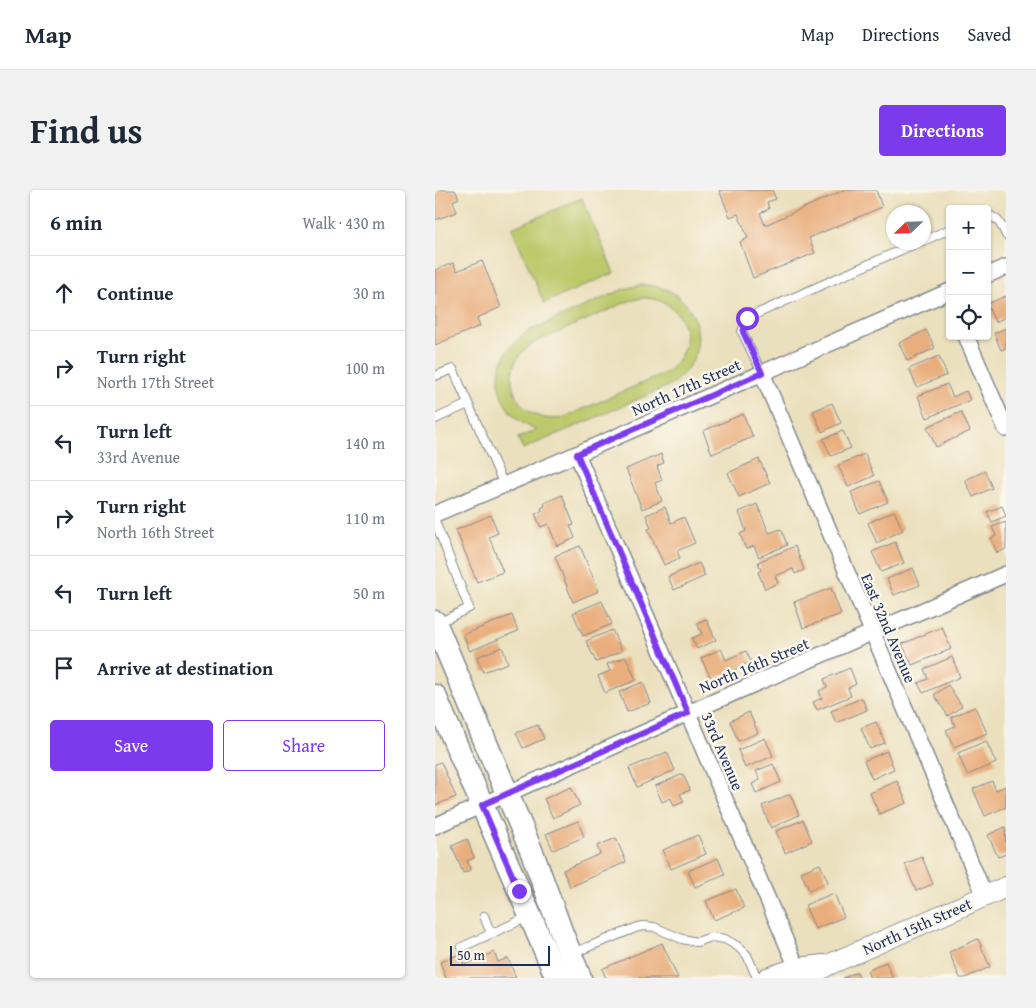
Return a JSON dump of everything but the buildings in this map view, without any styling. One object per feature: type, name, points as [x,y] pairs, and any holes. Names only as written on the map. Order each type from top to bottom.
[{"type":"main road","points":[[435,623],[533,854],[580,978]]},
{"type":"main road","points":[[435,696],[557,978]]},
{"type":"main road","name":"North 15th Street","points":[[767,978],[802,975],[1006,887]]},
{"type":"street","points":[[991,273],[1006,267]]},
{"type":"street","name":"North 17th Street","points":[[435,514],[947,295]]},
{"type":"street","points":[[968,340],[1006,429]]},
{"type":"street","name":"East 32nd Avenue","points":[[762,373],[985,896]]},
{"type":"street","name":"33rd Avenue","points":[[577,454],[802,975]]},
{"type":"street","name":"North 16th Street","points":[[435,826],[1006,574]]},
{"type":"lane","points":[[991,216],[1000,223],[1006,235]]},
{"type":"lane","points":[[931,237],[946,231]]},
{"type":"lane","points":[[762,373],[743,332],[747,318],[901,250]]},
{"type":"lane","points":[[435,376],[453,369],[504,485]]},
{"type":"lane","points":[[435,418],[468,404]]},
{"type":"lane","points":[[435,522],[469,608],[435,623]]},
{"type":"lane","points":[[484,916],[491,934]]},
{"type":"lane","points":[[461,947],[530,916]]},
{"type":"lane","points":[[570,955],[638,927],[654,927],[682,939],[697,942],[711,938],[725,939],[747,955],[757,978]]},
{"type":"green space","points":[[582,198],[614,273],[544,303],[512,228]]},
{"type":"green space","points":[[640,285],[661,288],[677,296],[689,309],[696,324],[698,341],[693,359],[683,374],[666,387],[523,449],[518,438],[536,430],[520,421],[509,410],[502,396],[499,382],[501,367],[506,353],[517,340],[531,330],[624,289]],"holes":[[[642,298],[658,300],[670,307],[679,316],[684,328],[685,341],[682,354],[674,365],[661,375],[562,418],[545,418],[531,413],[521,403],[514,391],[512,378],[515,364],[522,352],[536,342],[629,301]]]},
{"type":"route","points":[[519,891],[482,805],[688,713],[577,454],[762,373],[743,332],[747,318]]}]
